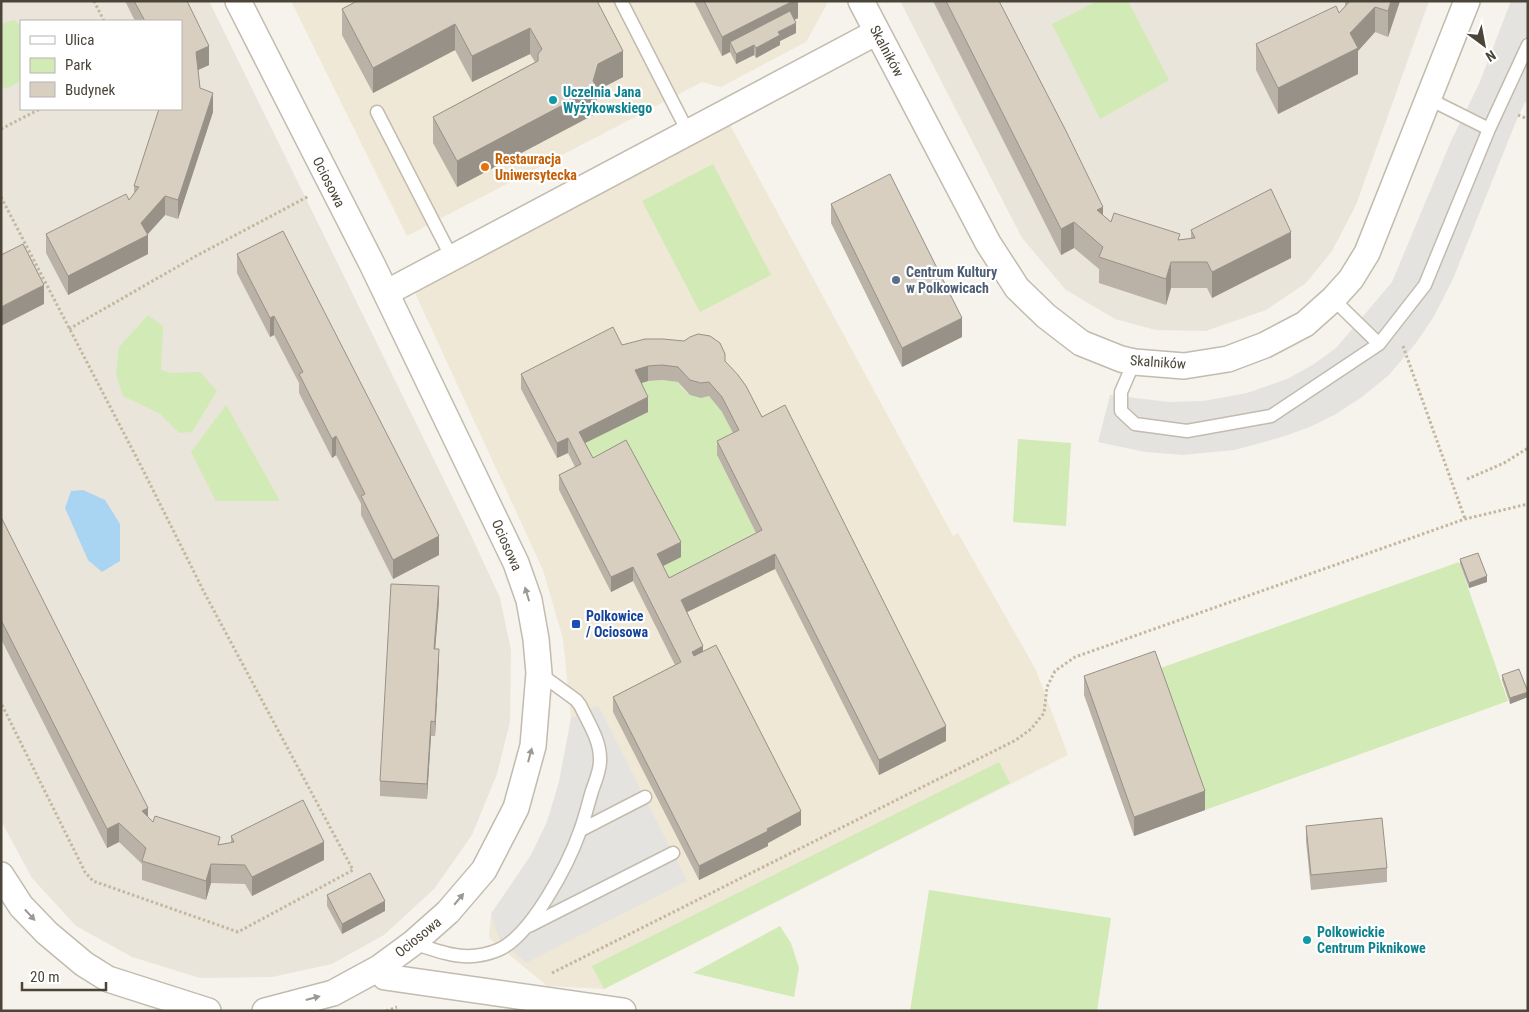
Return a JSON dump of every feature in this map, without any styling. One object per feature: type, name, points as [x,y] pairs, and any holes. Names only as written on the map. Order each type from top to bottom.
[{"type":"street","name":"Ociosowa","points":[[238,1],[386,293],[516,563],[528,600],[536,639],[539,673],[533,746],[516,808],[484,870],[448,912],[413,943],[379,968],[333,993],[266,1011]]},
{"type":"street","name":"Skalników","points":[[861,1],[988,243],[1017,288],[1046,316],[1080,343],[1134,362],[1184,366],[1228,360],[1305,324],[1333,299],[1351,279],[1367,253],[1466,1]]},
{"type":"street","points":[[386,293],[877,32]]},
{"type":"street","points":[[1,875],[21,906],[47,933],[84,964],[108,979],[208,1011]]},
{"type":"street","points":[[379,968],[385,977],[623,1011]]},
{"type":"lane","points":[[621,1],[688,132]]},
{"type":"lane","points":[[1134,362],[1121,392],[1121,411],[1135,424],[1187,430],[1271,416],[1379,344],[1425,285],[1489,128],[1528,45]]},
{"type":"lane","points":[[1429,99],[1489,128]]},
{"type":"lane","points":[[377,112],[452,258]]},
{"type":"lane","points":[[1333,299],[1379,344]]},
{"type":"lane","points":[[413,943],[453,956],[467,957],[500,950],[529,926],[566,864],[581,830],[600,763],[599,748],[576,700],[539,673]]},
{"type":"lane","points":[[581,830],[645,796]]},
{"type":"lane","points":[[529,926],[673,853]]},
{"type":"path","points":[[94,1],[104,20]]},
{"type":"path","points":[[1,129],[38,110]]},
{"type":"path","points":[[69,329],[196,256],[330,185]]},
{"type":"path","points":[[1,197],[209,601],[353,870],[238,932],[93,881],[85,872],[1,703]]},
{"type":"path","points":[[1396,322],[1465,520]]},
{"type":"path","points":[[1467,479],[1504,463],[1528,448]]},
{"type":"path","points":[[519,997],[533,982],[1016,740],[1031,729],[1044,713],[1047,687],[1054,671],[1075,656],[1465,520],[1528,504]]},
{"type":"shaded area","points":[[1,1],[209,1],[470,533],[500,598],[511,650],[510,722],[497,774],[472,835],[434,889],[384,935],[332,964],[272,977],[200,978],[132,957],[76,926],[32,878],[1,821]]},
{"type":"shaded area","points":[[291,1],[826,1],[827,4],[806,42],[721,87],[702,82],[407,236]]},
{"type":"shaded area","points":[[900,1],[1429,1],[1356,205],[1332,251],[1306,283],[1266,310],[1206,331],[1156,330],[1115,319],[1066,290],[1022,238]]},
{"type":"shaded area","points":[[1511,1],[1528,1],[1528,103],[1525,102],[1515,124],[1453,279],[1433,318],[1416,343],[1389,375],[1362,397],[1336,414],[1312,426],[1285,436],[1235,450],[1183,455],[1145,452],[1098,442],[1110,395],[1169,402],[1203,401],[1247,393],[1287,379],[1314,364],[1336,348],[1392,282],[1451,141],[1479,84]]},
{"type":"shaded area","points":[[730,125],[953,536],[958,533],[1036,670],[1068,755],[604,989],[547,986],[489,938],[491,914],[531,855],[547,822],[559,782],[571,718],[563,639],[543,570],[415,293]]},
{"type":"shaded area","points":[[598,705],[687,881],[526,963],[499,938],[491,914],[531,855],[547,822],[559,782],[571,718]]},
{"type":"green space","points":[[1097,1],[1128,1],[1169,80],[1100,119],[1052,24]]},
{"type":"green space","points":[[14,20],[20,25],[20,82],[6,89],[1,85],[1,24]]},
{"type":"green space","points":[[713,164],[771,275],[700,312],[642,201]]},
{"type":"green space","points":[[148,315],[163,326],[161,370],[171,373],[200,372],[217,391],[192,432],[179,433],[160,414],[123,396],[116,375],[119,347]]},
{"type":"green space","points":[[648,381],[678,382],[691,395],[709,396],[725,416],[739,444],[717,456],[762,545],[669,593],[593,473],[579,446],[648,412],[635,385]]},
{"type":"green space","points":[[226,405],[280,501],[216,501],[191,452]]},
{"type":"green space","points":[[1018,439],[1071,443],[1066,526],[1013,522]]},
{"type":"green space","points":[[1459,562],[1508,701],[1205,810],[1155,670]]},
{"type":"green space","points":[[999,762],[1010,783],[604,989],[592,966]]},
{"type":"green space","points":[[929,890],[1111,918],[1097,1011],[910,1011]]},
{"type":"green space","points":[[780,926],[791,943],[799,968],[794,997],[693,973]]},
{"type":"water","points":[[83,490],[105,500],[120,524],[120,561],[102,572],[88,560],[65,508],[71,491]]},
{"type":"building","points":[[134,1],[187,1],[209,46],[196,52],[200,88],[213,93],[178,200],[165,196],[141,223],[148,235],[68,276],[46,234],[126,194],[129,200],[139,187],[134,186],[159,110],[182,110],[182,20],[144,20]]},
{"type":"building","name":"Uczelnia Jana Wyżykowskiego","points":[[357,1],[597,1],[623,51],[598,64],[593,81],[597,87],[457,161],[433,117],[538,61],[538,54],[542,49],[530,28],[472,56],[455,24],[373,68],[342,9]]},
{"type":"building","points":[[704,1],[793,1],[722,37]]},
{"type":"building","points":[[946,1],[999,1],[1103,207],[1097,210],[1111,222],[1114,213],[1180,234],[1178,240],[1195,238],[1191,230],[1271,189],[1291,232],[1212,272],[1207,262],[1171,262],[1166,279],[1099,257],[1103,247],[1074,222],[1061,229]]},
{"type":"building","points":[[1350,1],[1391,1],[1388,11],[1375,7],[1350,33],[1358,48],[1278,88],[1256,44],[1336,6],[1339,13]]},
{"type":"building","points":[[790,11],[796,23],[778,32],[780,35],[756,48],[754,45],[736,54],[730,42]]},
{"type":"building","name":"Centrum Kultury w Polkowicach","points":[[890,174],[962,318],[902,348],[831,204]]},
{"type":"building","points":[[283,231],[439,536],[393,560],[361,496],[365,494],[336,436],[332,439],[299,374],[303,372],[274,316],[270,318],[237,254]]},
{"type":"building","points":[[23,244],[44,285],[1,307],[1,255]]},
{"type":"building","points":[[613,327],[622,345],[645,339],[684,341],[698,334],[710,336],[720,343],[725,354],[725,361],[746,386],[762,417],[785,405],[946,726],[879,760],[775,554],[681,600],[703,646],[692,652],[694,656],[716,645],[801,811],[767,829],[768,831],[699,866],[613,697],[681,662],[633,567],[611,577],[559,475],[581,464],[568,438],[557,443],[521,374]],"holes":[[[662,365],[678,367],[690,380],[701,383],[709,382],[722,397],[739,430],[717,441],[762,530],[669,578],[657,554],[681,542],[626,440],[593,458],[579,432],[648,397],[635,370],[648,366]]]},
{"type":"building","points":[[1,517],[148,808],[142,811],[153,822],[155,816],[220,837],[218,845],[234,842],[231,836],[303,800],[324,842],[252,877],[245,865],[211,864],[206,881],[142,861],[146,848],[119,823],[107,829],[1,620]]},
{"type":"building","points":[[1478,553],[1487,576],[1469,583],[1460,559]]},
{"type":"building","points":[[391,584],[439,586],[434,649],[439,649],[435,722],[431,721],[427,784],[380,781]]},
{"type":"building","points":[[1155,651],[1205,791],[1134,817],[1084,676]]},
{"type":"building","points":[[1519,669],[1528,692],[1510,698],[1502,675]]},
{"type":"building","points":[[1382,818],[1387,868],[1311,875],[1306,826]]},
{"type":"building","points":[[370,873],[385,901],[342,924],[327,895]]},
{"type":"place","name":"Uczelnia Jana Wyżykowskiego","points":[[553,100]]},
{"type":"place","name":"Restauracja Uniwersytecka","points":[[485,167]]},
{"type":"place","name":"Centrum Kultury w Polkowicach","points":[[896,280]]},
{"type":"place","name":"Polkowice / Ociosowa","points":[[576,624]]},
{"type":"place","name":"Polkowickie Centrum Piknikowe","points":[[1307,940]]}]
